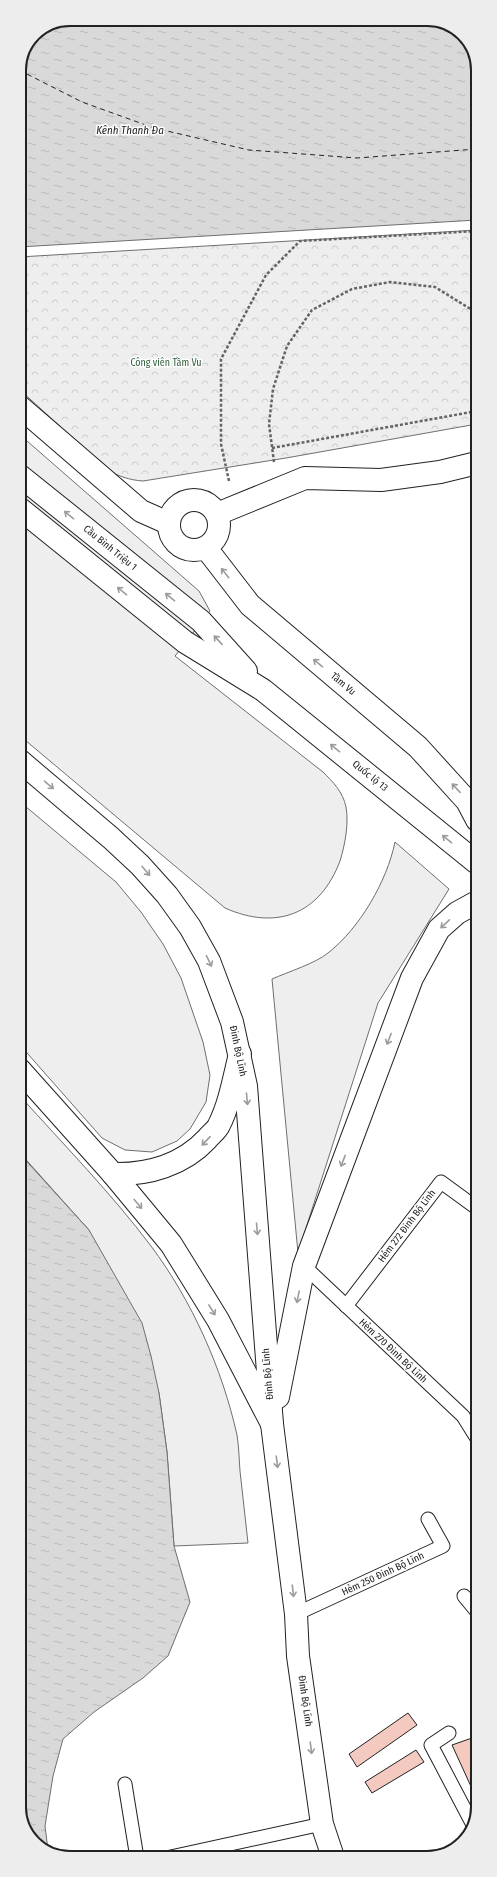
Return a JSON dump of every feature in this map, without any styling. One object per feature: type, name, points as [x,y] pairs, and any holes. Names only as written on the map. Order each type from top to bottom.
[{"type":"main road","points":[[26,412],[141,511],[168,523]]},
{"type":"main road","points":[[226,511],[210,506],[202,501],[191,499],[180,503],[172,513],[168,523],[170,533],[175,542],[184,549],[195,551],[206,548],[214,541],[220,522],[226,511],[305,478],[380,480],[440,472],[471,464]]},
{"type":"main road","name":"Cầu Bình Triệu 1","points":[[26,481],[201,621]]},
{"type":"main road","name":"Quốc lộ 13","points":[[26,514],[185,642],[263,690],[471,858]]},
{"type":"main road","name":"Tầm Vu","points":[[206,548],[250,605],[418,747],[467,801],[471,809]]},
{"type":"main road","name":"Quốc lộ 13","points":[[201,621],[263,690]]},
{"type":"main road","name":"Đinh Bộ Lĩnh","points":[[26,766],[112,838],[140,865],[167,895],[190,927],[209,961],[230,1016],[240,1054],[246,1086],[272,1424],[296,1614],[298,1656],[322,1824],[331,1851]]},
{"type":"main road","name":"Đinh Bộ Lĩnh","points":[[272,1424],[304,1266],[412,978],[439,929],[457,913],[471,906]]},
{"type":"main road","points":[[113,1174],[134,1175],[159,1168],[179,1161],[200,1147],[219,1127],[229,1099],[240,1054]]},
{"type":"main road","points":[[26,1077],[113,1174],[171,1244],[218,1320],[272,1424]]},
{"type":"lane","name":"Hẻm 272 Đinh Bộ Lĩnh","points":[[346,1306],[441,1182],[471,1204]]},
{"type":"lane","name":"Hẻm 270 Đinh Bộ Lĩnh","points":[[304,1266],[462,1416],[471,1430]]},
{"type":"lane","name":"Hẻm 250 Đinh Bộ Lĩnh","points":[[296,1614],[443,1546],[428,1519]]},
{"type":"lane","points":[[464,1596],[471,1604]]},
{"type":"lane","points":[[449,1733],[431,1745],[470,1818]]},
{"type":"lane","points":[[126,1784],[136,1851]]},
{"type":"lane","points":[[198,1851],[322,1824]]},
{"type":"path","points":[[226,511],[222,444],[220,359],[266,275],[300,241],[471,231]]},
{"type":"path","points":[[471,309],[434,287],[390,282],[352,289],[312,310],[287,346],[273,389],[269,424],[272,448],[471,413]]},
{"type":"green space","name":"Công viên Tầm Vu","points":[[471,230],[471,425],[286,458],[143,481],[117,475],[108,470],[26,395],[26,257]]},
{"type":"green space","points":[[26,440],[199,591],[210,611],[175,656],[323,772],[340,792],[345,802],[347,813],[346,834],[340,861],[321,894],[309,905],[294,913],[279,917],[262,918],[244,915],[225,908],[26,741]]},
{"type":"green space","points":[[26,807],[116,882],[141,912],[163,944],[181,978],[203,1042],[210,1075],[206,1102],[190,1129],[177,1141],[152,1152],[125,1150],[102,1138],[26,1052]]},
{"type":"green space","points":[[395,842],[449,889],[378,1003],[298,1253],[272,979],[323,957],[340,943],[351,931],[379,888],[386,872]]},
{"type":"green space","points":[[26,1103],[104,1188],[136,1226],[166,1267],[192,1312],[214,1360],[231,1410],[239,1448],[248,1543],[174,1546],[167,1452],[159,1393],[89,1230],[26,1160]]},
{"type":"water","name":"Kênh Thanh Đa","points":[[70,26],[429,26],[444,29],[460,41],[469,56],[470,62],[471,220],[26,247],[26,70],[29,53],[33,46],[46,33],[53,29]]},
{"type":"water","points":[[26,1161],[89,1230],[142,1323],[159,1393],[167,1452],[174,1546],[190,1602],[168,1656],[143,1678],[94,1712],[63,1739],[53,1776],[45,1826],[47,1845],[37,1836],[32,1829],[28,1821],[26,1806]]},
{"type":"building","points":[[408,1713],[417,1725],[357,1767],[349,1754]]},
{"type":"building","points":[[471,1738],[471,1786],[452,1745]]},
{"type":"building","points":[[416,1750],[424,1762],[372,1793],[365,1782]]},
{"type":"ferry route","points":[[26,74],[82,102],[154,128],[249,150],[357,158],[471,149]]}]
